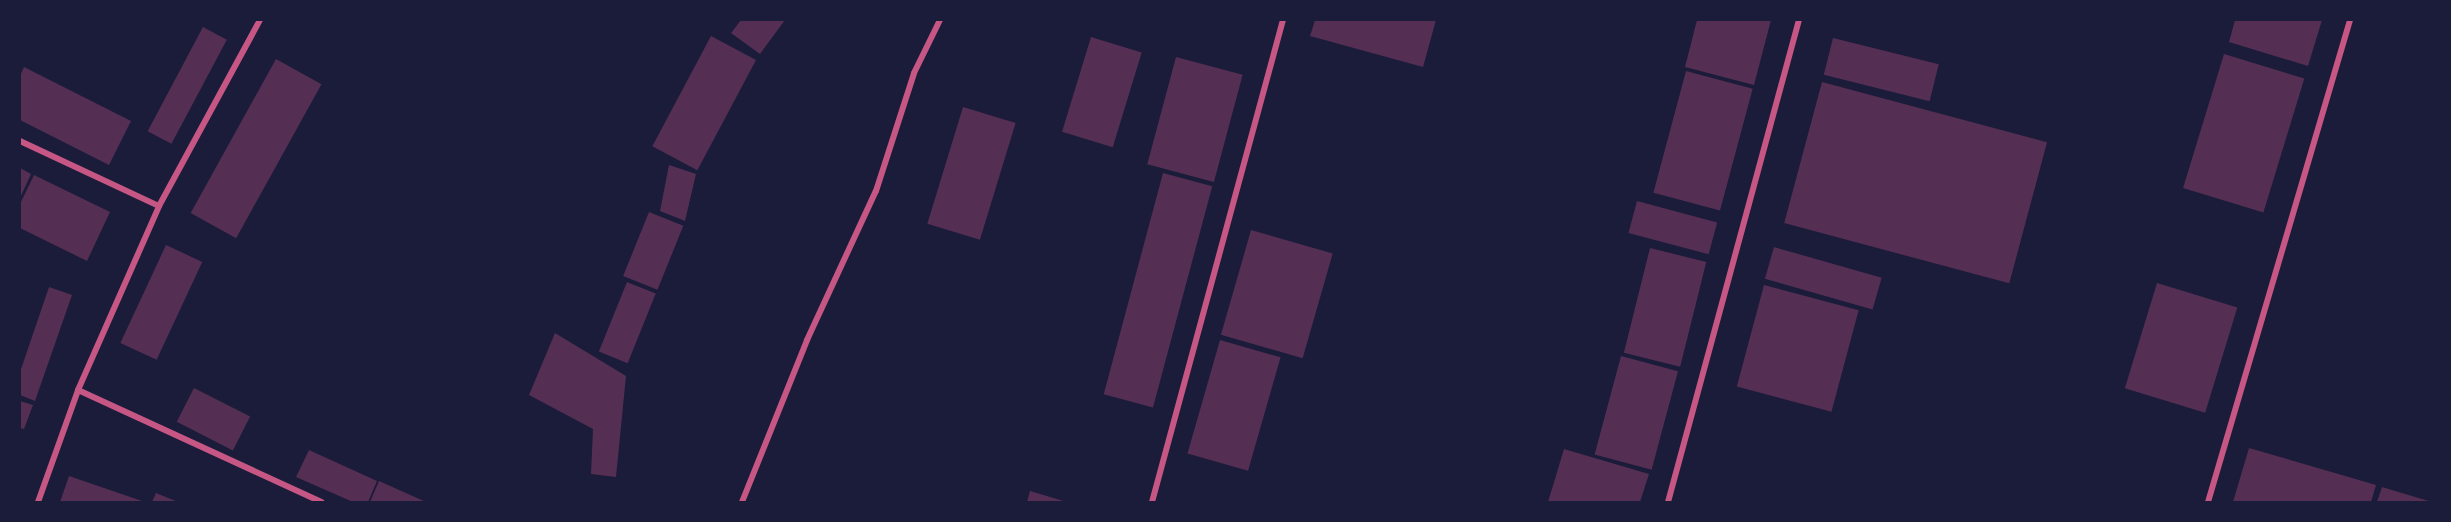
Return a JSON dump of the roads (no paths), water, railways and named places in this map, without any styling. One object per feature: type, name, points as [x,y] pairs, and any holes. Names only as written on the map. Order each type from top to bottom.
[{"type":"street","points":[[38,502],[78,390],[159,206],[260,20]]},
{"type":"street","points":[[742,502],[807,340],[876,191],[914,73],[940,20]]},
{"type":"street","points":[[1152,502],[1283,20]]},
{"type":"street","points":[[1668,502],[1799,20]]},
{"type":"street","points":[[2208,502],[2350,20]]},
{"type":"street","points":[[20,141],[159,206]]},
{"type":"street","points":[[78,390],[321,502]]}]
